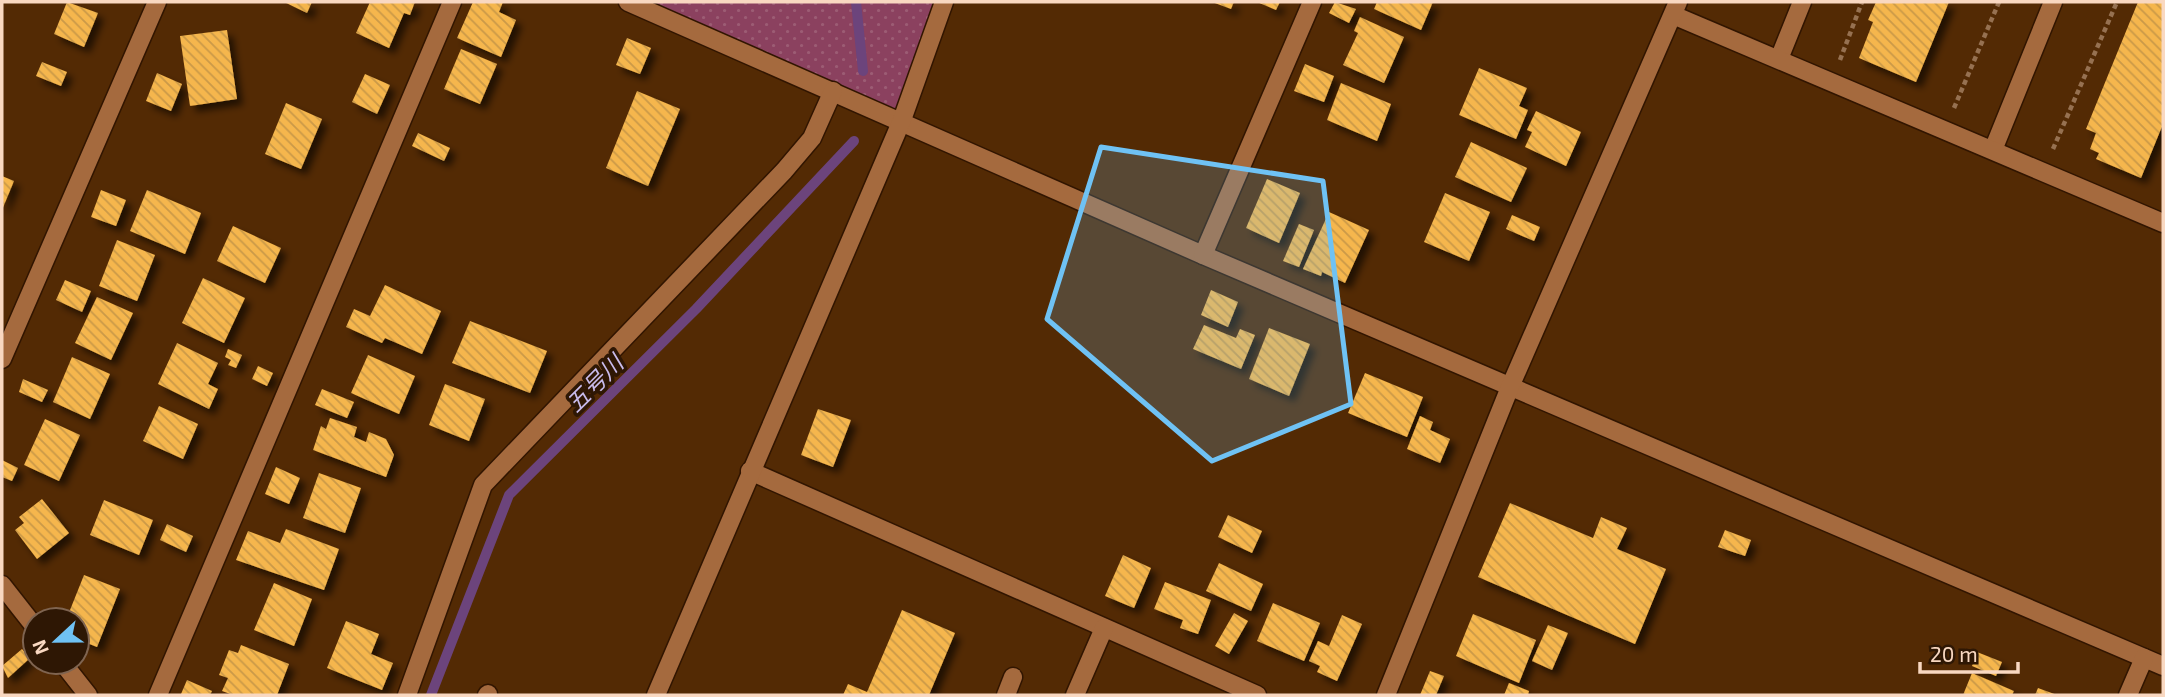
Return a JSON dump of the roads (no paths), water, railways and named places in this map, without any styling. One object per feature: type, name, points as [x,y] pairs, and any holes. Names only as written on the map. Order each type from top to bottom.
[{"type":"street","points":[[2,359],[157,2]]},
{"type":"street","points":[[158,695],[452,2]]},
{"type":"street","points":[[628,2],[902,120],[1203,255],[2163,666]]},
{"type":"street","points":[[656,695],[902,120],[944,2]]},
{"type":"street","points":[[1203,255],[1312,2]]},
{"type":"street","points":[[1779,59],[1802,2]]},
{"type":"street","points":[[1993,150],[2053,2]]},
{"type":"street","points":[[1386,695],[1510,387],[1675,8],[1779,59],[2161,220]]},
{"type":"street","points":[[407,695],[483,485],[784,171],[812,138],[833,91]]},
{"type":"street","points":[[750,471],[1257,695]]},
{"type":"street","points":[[2,585],[21,609]]},
{"type":"street","points":[[1075,695],[1104,628]]},
{"type":"street","points":[[2128,695],[2144,658]]},
{"type":"street","points":[[73,676],[88,695]]},
{"type":"street","points":[[1006,695],[1013,677]]},
{"type":"waterway","name":"五号川","points":[[856,2],[863,71]]},
{"type":"waterway","name":"五号川","points":[[431,695],[509,495],[696,309],[854,141]]}]
